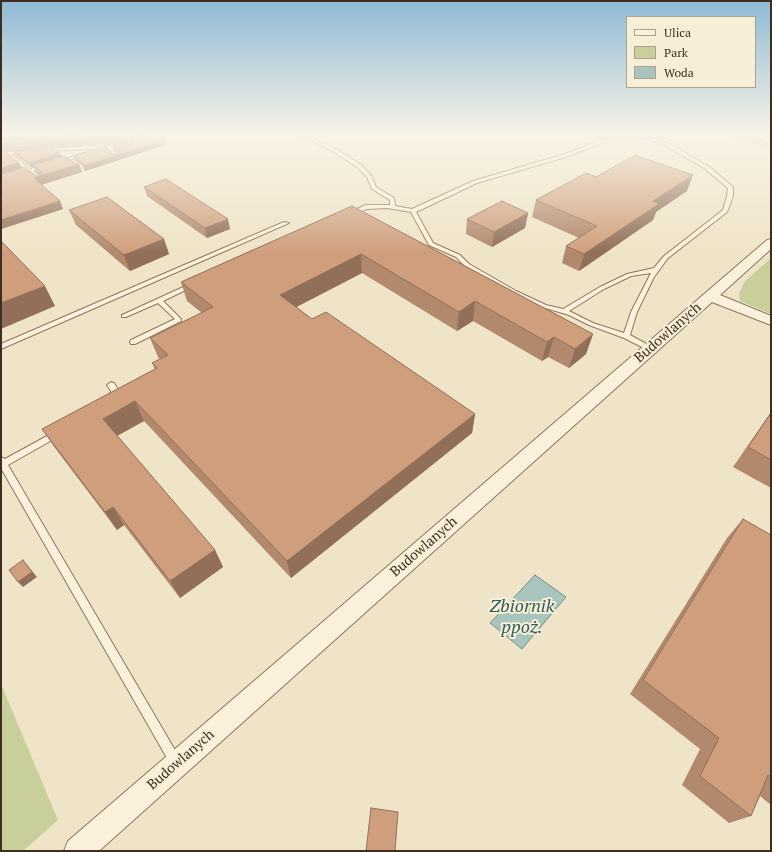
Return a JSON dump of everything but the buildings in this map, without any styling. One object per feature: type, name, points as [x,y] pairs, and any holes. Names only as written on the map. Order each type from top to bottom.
[{"type":"street","name":"Budowlanych","points":[[78,851],[771,243]]},
{"type":"street","points":[[710,296],[771,321]]},
{"type":"lane","points":[[1,180],[21,174]]},
{"type":"lane","points":[[33,174],[42,181]]},
{"type":"lane","points":[[367,174],[374,188],[392,199],[393,207]]},
{"type":"lane","points":[[345,217],[366,207],[393,207],[413,211],[475,182],[503,174]]},
{"type":"lane","points":[[626,336],[634,312],[651,277],[666,256],[726,211],[731,188],[715,174]]},
{"type":"lane","points":[[413,211],[431,244],[458,256],[467,265],[514,292],[544,306],[626,336],[650,349]]},
{"type":"lane","points":[[1,347],[286,223]]},
{"type":"lane","points":[[563,312],[602,288],[629,275],[655,270]]},
{"type":"lane","points":[[124,316],[195,284]]},
{"type":"lane","points":[[133,342],[178,320],[159,300]]},
{"type":"lane","points":[[110,404],[114,398],[115,391],[111,385]]},
{"type":"lane","points":[[63,430],[2,462],[177,763]]},
{"type":"green space","points":[[771,258],[771,314],[740,301],[739,294],[745,281]]},
{"type":"green space","points":[[1,684],[58,820],[23,851],[1,851]]},
{"type":"water","name":"Zbiornik ppoż.","points":[[535,575],[566,597],[522,649],[490,623]]}]
